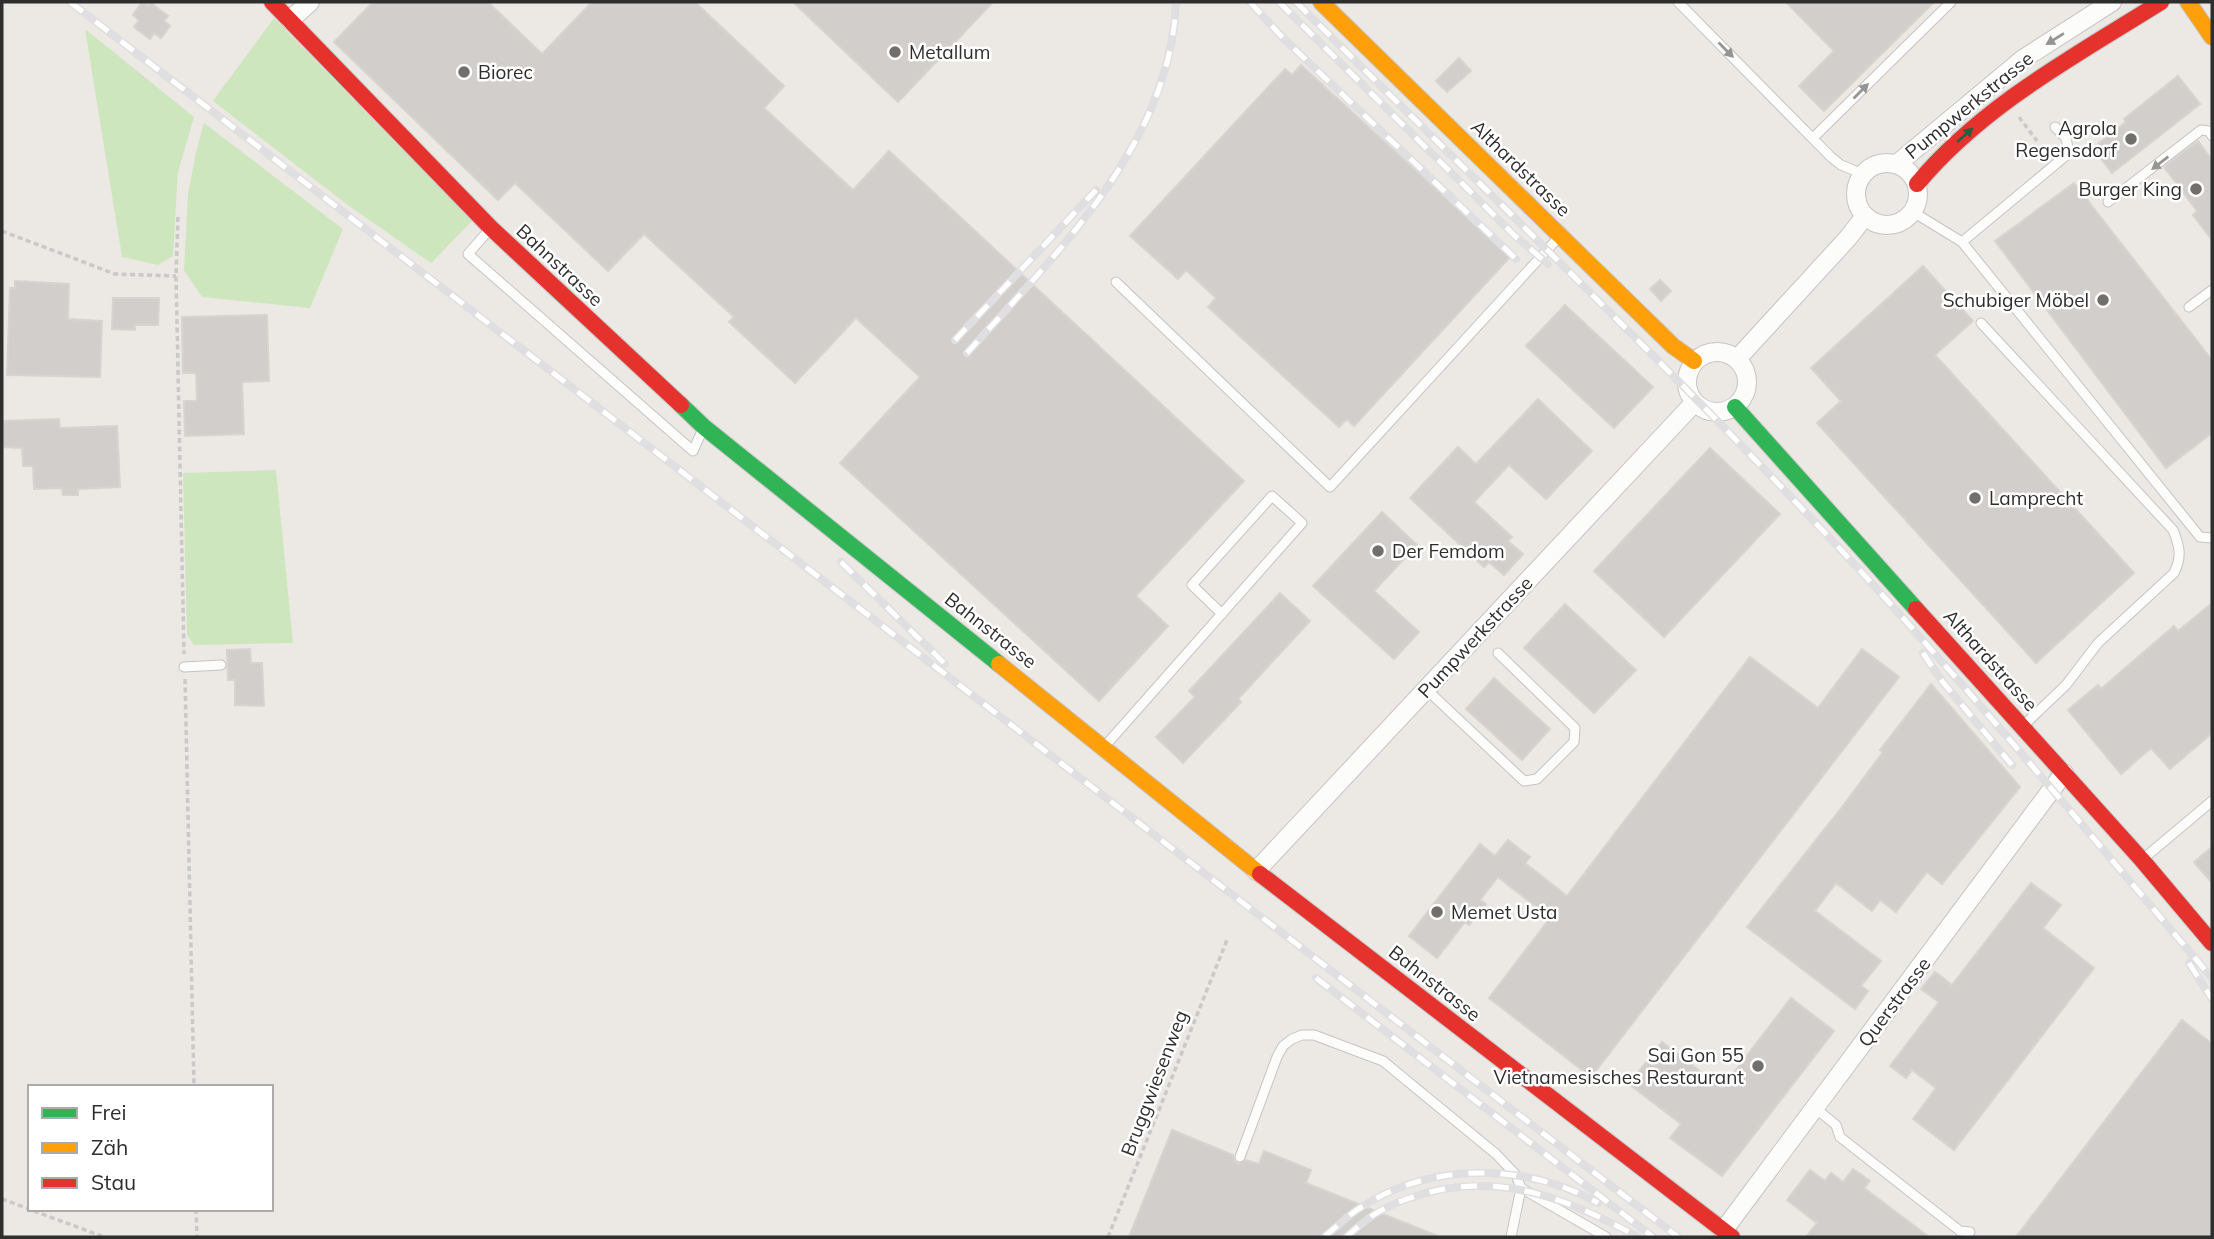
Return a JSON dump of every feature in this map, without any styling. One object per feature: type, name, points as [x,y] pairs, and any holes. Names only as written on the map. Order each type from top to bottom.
[{"type":"street","name":"Bahnstrasse","points":[[272,2],[491,228],[704,427],[1256,872],[1727,1234]]},
{"type":"street","points":[[290,20],[310,2]]},
{"type":"street","name":"Althardstrasse","points":[[1321,2],[1674,346],[1694,361]]},
{"type":"street","name":"Pumpwerkstrasse","points":[[1897,164],[2023,59],[2112,2]]},
{"type":"street","name":"Pumpwerkstrasse","points":[[1917,184],[1936,160],[2001,102],[2161,2]]},
{"type":"street","points":[[2188,2],[2212,37]]},
{"type":"street","name":"Pumpwerkstrasse","points":[[1863,174],[1878,164],[1897,164],[1909,172],[1917,184],[1918,199],[1913,212]]},
{"type":"street","points":[[1863,174],[1856,195],[1865,216],[1884,225],[1905,220],[1913,212]]},
{"type":"street","points":[[1737,359],[1865,216]]},
{"type":"street","points":[[1710,352],[1720,352],[1737,359],[1743,366],[1747,383],[1741,400],[1735,407],[1718,413],[1708,412],[1695,403],[1687,391],[1686,383],[1689,368],[1694,361],[1710,352]]},
{"type":"street","name":"Pumpwerkstrasse","points":[[1256,872],[1695,403]]},
{"type":"street","name":"Althardstrasse","points":[[1735,407],[2142,860],[2212,943]]},
{"type":"street","name":"Querstrasse","points":[[1727,1234],[1815,1108],[2064,773]]},
{"type":"lane","points":[[1678,2],[1813,138],[1841,164],[1863,174]]},
{"type":"lane","points":[[1813,138],[1951,2]]},
{"type":"lane","points":[[1962,242],[2069,153],[2066,138],[2055,127]]},
{"type":"lane","points":[[2108,202],[2201,130],[2209,131],[2212,135]]},
{"type":"lane","points":[[1913,212],[1962,242],[2200,537],[2212,538]]},
{"type":"lane","points":[[491,228],[468,254],[692,451],[704,427]]},
{"type":"lane","points":[[1116,282],[1330,488],[1560,235]]},
{"type":"lane","points":[[2189,307],[2212,290]]},
{"type":"lane","points":[[1981,323],[2173,530],[2179,544],[2181,560],[2174,573],[2098,643],[2066,685],[2022,727]]},
{"type":"lane","points":[[1104,747],[1222,614],[1302,523],[1272,496],[1192,585],[1222,614]]},
{"type":"lane","points":[[1426,689],[1524,781],[1536,779],[1574,742],[1575,728],[1498,653]]},
{"type":"lane","points":[[184,667],[221,665]]},
{"type":"lane","points":[[2142,860],[2212,801]]},
{"type":"lane","points":[[1240,1157],[1283,1046],[1302,1035],[1314,1035],[1383,1061],[1496,1154],[1516,1175],[1521,1188],[1511,1237]]},
{"type":"lane","points":[[1815,1108],[1836,1125],[1840,1137],[1959,1231],[1970,1232]]},
{"type":"lane","points":[[1521,1188],[1606,1237]]},
{"type":"path","points":[[2015,112],[2036,141]]},
{"type":"path","points":[[2,231],[115,274],[176,276]]},
{"type":"path","name":"Bruggwiesenweg","points":[[1108,1237],[1227,940]]},
{"type":"path","points":[[2,1199],[28,1209]]},
{"type":"path","points":[[34,1211],[104,1237]]},
{"type":"path","points":[[196,1211],[197,1237]]},
{"type":"green space","points":[[274,18],[472,221],[431,263],[349,206],[213,101]]},
{"type":"green space","points":[[85,29],[194,117],[178,172],[173,256],[158,265],[122,257]]},
{"type":"green space","points":[[204,123],[343,229],[310,308],[202,297],[184,270],[188,194]]},
{"type":"green space","points":[[276,470],[293,643],[194,645],[187,635],[183,473]]},
{"type":"building","points":[[142,2],[148,6],[151,3],[168,16],[164,21],[170,26],[161,38],[154,33],[150,39],[134,27],[139,20],[133,15]]},
{"type":"building","points":[[373,2],[488,2],[542,54],[592,2],[695,2],[784,86],[764,108],[853,190],[889,151],[1244,481],[1136,596],[1168,626],[1099,701],[840,463],[920,377],[856,318],[795,383],[729,322],[734,317],[644,234],[608,271],[515,183],[498,200],[334,42]]},
{"type":"building","name":"Metallum","points":[[793,2],[993,2],[898,102]]},
{"type":"building","points":[[1786,2],[1934,2],[1824,111],[1799,86],[1834,51]]},
{"type":"building","points":[[1459,58],[1471,71],[1447,92],[1436,81]]},
{"type":"building","points":[[1301,65],[1510,257],[1354,426],[1347,419],[1339,427],[1208,307],[1216,298],[1186,270],[1178,279],[1130,236],[1285,69],[1292,75]]},
{"type":"building","points":[[2178,76],[2200,104],[2112,173],[2093,148]]},
{"type":"building","name":"Burger King","points":[[2198,141],[2212,160],[2212,240],[2193,215],[2197,211],[2164,167]]},
{"type":"building","name":"Schubiger Möbel","points":[[2074,183],[2212,360],[2212,433],[2166,468],[1995,241]]},
{"type":"building","name":"Lamprecht","points":[[1923,266],[1973,321],[1935,355],[2134,573],[2036,663],[1817,423],[1841,401],[1811,368]]},
{"type":"building","points":[[1660,280],[1671,291],[1661,301],[1650,289]]},
{"type":"building","points":[[15,281],[69,284],[68,319],[102,321],[100,377],[7,375],[10,288],[15,288]]},
{"type":"building","points":[[113,298],[159,298],[158,325],[135,325],[135,330],[112,329]]},
{"type":"building","points":[[1565,305],[1653,387],[1614,428],[1526,346]]},
{"type":"building","points":[[267,315],[269,381],[242,382],[244,434],[185,436],[184,401],[197,401],[196,373],[183,373],[182,317]]},
{"type":"building","points":[[1538,399],[1592,451],[1546,499],[1509,465],[1474,502],[1512,537],[1508,541],[1523,554],[1504,575],[1489,562],[1484,567],[1410,498],[1458,447],[1476,464]]},
{"type":"building","points":[[59,419],[60,428],[117,426],[120,487],[78,489],[78,495],[63,495],[62,488],[34,489],[33,466],[23,466],[22,448],[2,447],[2,421]]},
{"type":"building","points":[[1710,448],[1780,514],[1664,637],[1594,571]]},
{"type":"building","points":[[1382,512],[1417,545],[1374,591],[1419,632],[1394,659],[1313,586]]},
{"type":"building","points":[[1280,593],[1310,621],[1238,699],[1241,702],[1183,763],[1156,737],[1195,697],[1189,691]]},
{"type":"building","points":[[2212,603],[2212,733],[2170,769],[2151,748],[2121,774],[2068,710],[2098,685],[2101,689],[2174,626],[2178,631]]},
{"type":"building","points":[[1565,604],[1636,670],[1594,713],[1524,648]]},
{"type":"building","points":[[250,649],[251,663],[262,663],[264,706],[235,705],[235,680],[228,680],[227,650]]},
{"type":"building","points":[[1862,649],[1899,677],[1591,1077],[1489,998],[1550,918],[1498,877],[1480,900],[1486,904],[1469,925],[1465,922],[1437,958],[1409,936],[1480,844],[1495,856],[1508,840],[1530,857],[1525,863],[1567,896],[1750,657],[1818,708]]},
{"type":"building","points":[[1494,678],[1550,729],[1522,760],[1466,709]]},
{"type":"building","points":[[1931,684],[2020,787],[1942,884],[1927,872],[1896,912],[1880,900],[1872,911],[1836,883],[1815,911],[1881,961],[1861,986],[1868,991],[1855,1009],[1747,927],[1842,807],[1883,752],[1880,750]]},
{"type":"building","points":[[2212,847],[2212,883],[2194,862]]},
{"type":"building","points":[[2031,883],[2061,905],[2043,928],[2094,968],[1954,1150],[1913,1119],[1936,1088],[1912,1070],[1906,1078],[1890,1066],[1939,1002],[1921,989],[1935,972],[1952,985]]},
{"type":"building","points":[[1791,998],[1834,1031],[1722,1176],[1670,1138],[1681,1124],[1629,1084],[1662,1042],[1722,1088]]},
{"type":"building","points":[[2182,1020],[2212,1044],[2212,1237],[2016,1237]]},
{"type":"building","points":[[1172,1130],[1233,1155],[1238,1164],[1246,1160],[1259,1164],[1264,1151],[1311,1170],[1306,1183],[1440,1237],[1129,1237]]},
{"type":"building","points":[[1853,1169],[1870,1181],[1864,1188],[1929,1237],[1806,1237],[1817,1223],[1787,1200],[1810,1170],[1825,1181],[1831,1173],[1843,1182]]},
{"type":"railway","points":[[70,2],[1678,1237]]},
{"type":"railway","points":[[967,353],[1071,236],[1131,149],[1154,102],[1169,54],[1176,2]]},
{"type":"railway","points":[[1250,2],[1283,38],[1516,259]]},
{"type":"railway","points":[[1279,2],[1514,235],[1548,264]]},
{"type":"railway","points":[[1296,2],[1640,343],[1842,551],[1983,709],[2212,978]]},
{"type":"railway","points":[[955,340],[1096,190]]},
{"type":"railway","points":[[841,562],[945,664]]},
{"type":"railway","points":[[1923,653],[1942,681],[2012,765]]},
{"type":"railway","points":[[2189,963],[2212,999]]},
{"type":"railway","points":[[1316,978],[1653,1237]]},
{"type":"railway","points":[[1325,1236],[1358,1209],[1390,1192],[1419,1181],[1449,1175],[1480,1173],[1541,1180],[1598,1203]]},
{"type":"railway","points":[[1346,1237],[1375,1214],[1404,1200],[1458,1187],[1485,1186],[1512,1188],[1563,1202],[1638,1237]]},
{"type":"traffic: fast","points":[[681,405],[704,427],[999,664]]},
{"type":"traffic: fast","points":[[1735,407],[1916,609]]},
{"type":"traffic: slow","points":[[1321,2],[1673,346],[1694,361]]},
{"type":"traffic: slow","points":[[2188,2],[2212,37]]},
{"type":"traffic: slow","points":[[999,664],[1260,874]]},
{"type":"traffic: jam","points":[[272,2],[491,228],[681,405]]},
{"type":"traffic: jam","points":[[1917,184],[1943,156],[2001,106],[2063,62],[2161,2]]},
{"type":"traffic: jam","points":[[1916,609],[2142,860],[2212,943]]},
{"type":"traffic: jam","points":[[1260,874],[1732,1237]]},
{"type":"place","name":"Metallum","points":[[895,52]]},
{"type":"place","name":"Biorec","points":[[464,72]]},
{"type":"place","name":"Agrola Regensdorf","points":[[2131,139]]},
{"type":"place","name":"Burger King","points":[[2196,189]]},
{"type":"place","name":"Schubiger Möbel","points":[[2103,300]]},
{"type":"place","name":"Lamprecht","points":[[1975,498]]},
{"type":"place","name":"Der Femdom","points":[[1378,551]]},
{"type":"place","name":"Memet Usta","points":[[1437,912]]},
{"type":"place","name":"Sai Gon 55 Vietnamesisches Restaurant","points":[[1758,1066]]}]
